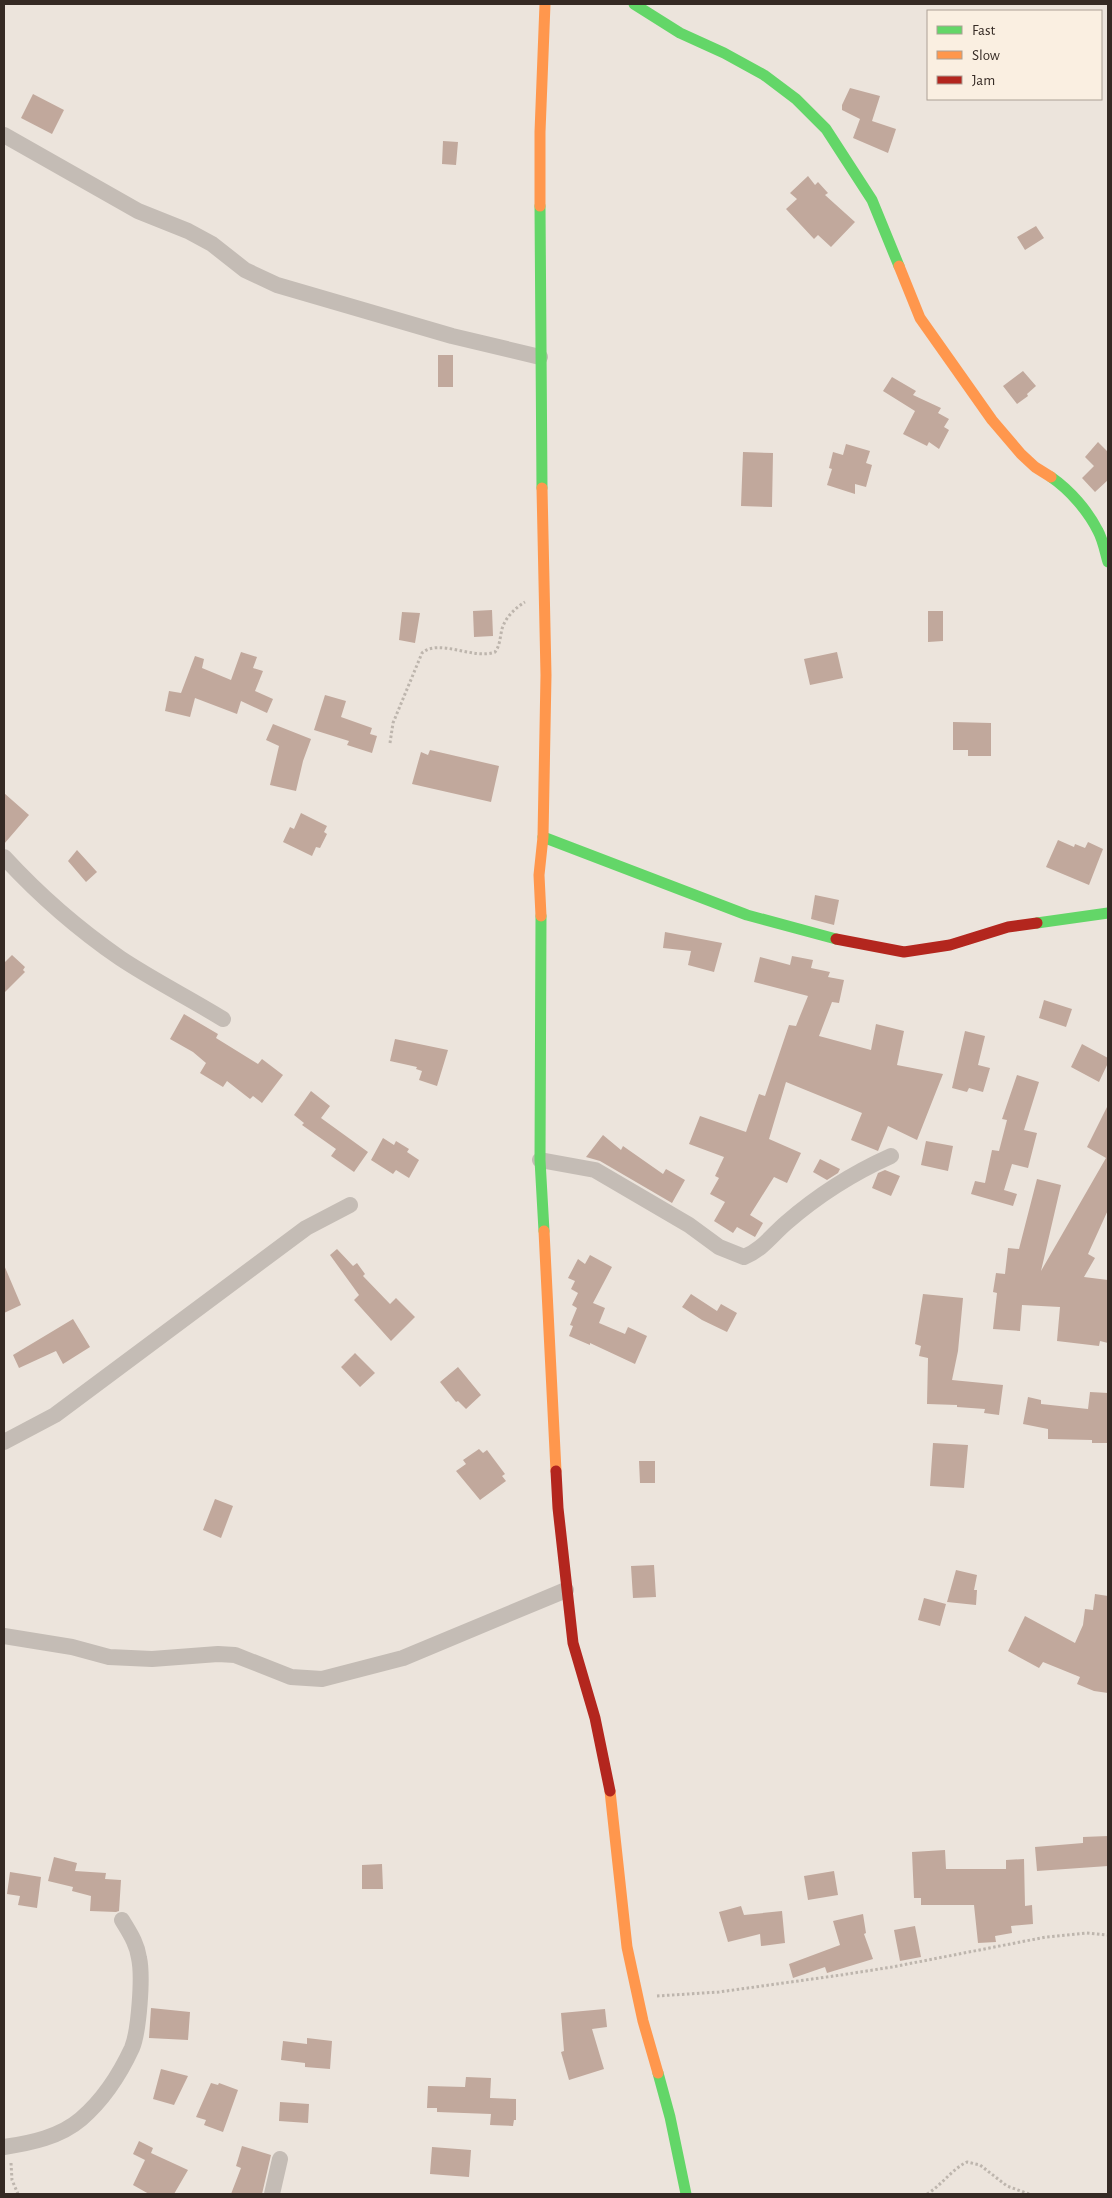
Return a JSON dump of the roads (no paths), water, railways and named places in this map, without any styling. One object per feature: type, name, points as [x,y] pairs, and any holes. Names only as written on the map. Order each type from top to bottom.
[{"type":"street","points":[[545,4],[540,132],[540,357],[546,675],[543,837],[539,875],[542,943],[540,1160],[558,1508],[573,1643],[595,1718],[611,1796],[628,1947],[638,1997],[670,2117],[686,2194]]},
{"type":"street","points":[[634,4],[680,33],[724,53],[764,75],[796,98],[826,129],[872,200],[920,318],[992,420],[1021,454],[1035,467],[1062,484],[1078,502],[1098,532],[1108,562]]},
{"type":"street","points":[[4,135],[138,211],[188,231],[204,240],[245,270],[277,285],[452,336],[540,357]]},
{"type":"street","points":[[543,837],[747,915],[854,944],[904,952],[950,945],[1008,927],[1108,913]]},
{"type":"street","points":[[4,857],[22,877],[63,913],[120,958],[223,1019]]},
{"type":"street","points":[[540,1160],[595,1170],[689,1225],[720,1247],[744,1257],[755,1253],[786,1222],[816,1199],[862,1169],[891,1156]]},
{"type":"street","points":[[4,1442],[55,1415],[306,1228],[350,1204]]},
{"type":"street","points":[[4,1636],[72,1647],[109,1656],[152,1659],[218,1654],[235,1655],[291,1677],[322,1680],[403,1658],[566,1590]]},
{"type":"street","points":[[9,2146],[33,2142],[59,2132],[80,2119],[104,2094],[118,2074],[133,2046],[141,1984],[139,1958],[133,1938],[122,1920]]},
{"type":"street","points":[[272,2194],[280,2159]]}]
